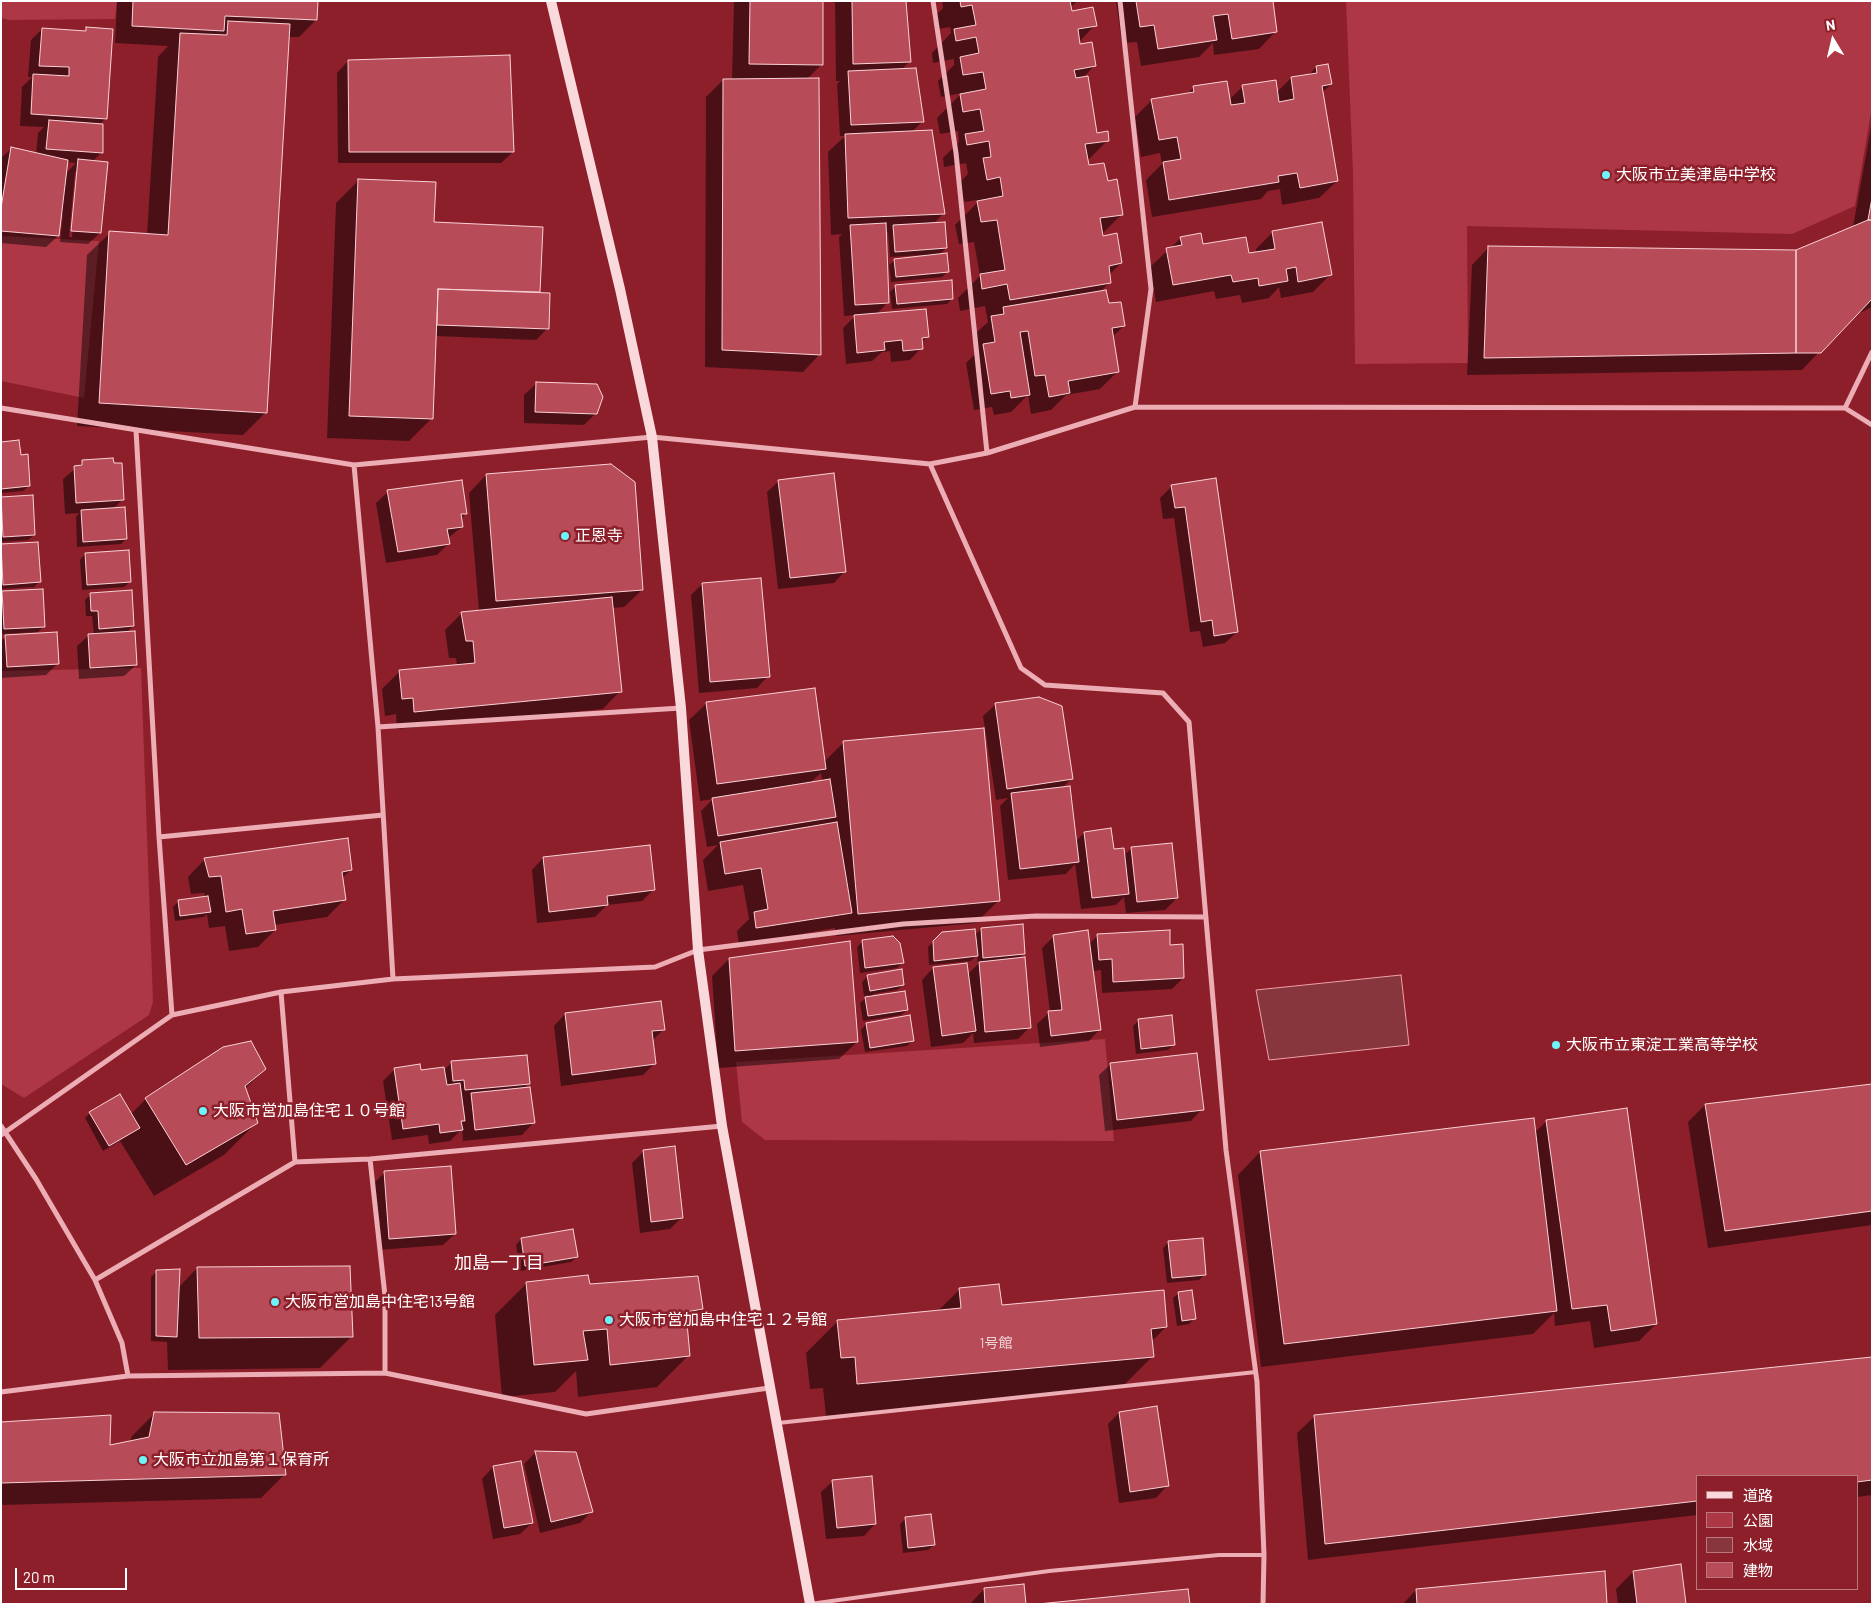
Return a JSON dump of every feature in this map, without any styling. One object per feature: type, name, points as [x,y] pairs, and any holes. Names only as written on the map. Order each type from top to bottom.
[{"type":"street","points":[[551,1],[620,289],[652,437],[681,708],[698,950],[722,1126],[810,1604]]},
{"type":"street","points":[[933,1],[956,153],[987,454]]},
{"type":"street","points":[[1120,1],[1151,289],[1135,407]]},
{"type":"street","points":[[1845,408],[1872,352]]},
{"type":"street","points":[[1,408],[354,465],[652,437],[930,464],[987,454],[1135,407],[1845,408],[1872,425]]},
{"type":"street","points":[[136,430],[159,837],[172,1015]]},
{"type":"street","points":[[930,464],[1021,668],[1045,685],[1163,693],[1189,722],[1226,1150],[1256,1372],[1264,1555],[1263,1604]]},
{"type":"street","points":[[354,465],[378,727],[392,979]]},
{"type":"street","points":[[378,727],[681,708]]},
{"type":"street","points":[[159,837],[383,816]]},
{"type":"street","points":[[3,1134],[172,1015],[281,992],[392,979],[655,967],[698,950],[903,924],[1036,916],[1206,917]]},
{"type":"street","points":[[281,992],[295,1162]]},
{"type":"street","points":[[1,1126],[3,1134],[36,1179],[95,1280],[122,1343],[128,1376]]},
{"type":"street","points":[[95,1280],[295,1162],[370,1159],[722,1126]]},
{"type":"street","points":[[370,1159],[385,1296],[384,1373]]},
{"type":"street","points":[[1,1392],[128,1376],[384,1373],[586,1414],[769,1388]]},
{"type":"lane","points":[[776,1424],[1256,1372]]},
{"type":"lane","points":[[810,1604],[1048,1571],[1219,1555],[1264,1555]]},
{"type":"green space","points":[[1,1],[117,1],[115,19],[10,20],[1,18]]},
{"type":"green space","name":"大阪市立美津島中学校","points":[[1346,1],[1872,1],[1872,107],[1855,206],[1792,234],[1467,226],[1468,363],[1355,364],[1353,173]]},
{"type":"green space","points":[[1,236],[99,241],[84,398],[1,381]]},
{"type":"green space","points":[[141,668],[153,1002],[149,1015],[24,1098],[1,1084],[1,671]]},
{"type":"green space","points":[[1105,1039],[1114,1141],[765,1140],[742,1122],[736,1062]]},
{"type":"water","points":[[1401,975],[1409,1045],[1269,1060],[1256,990]]},
{"type":"building","points":[[133,1],[318,1],[317,20],[225,16],[224,31],[132,26]]},
{"type":"building","points":[[750,1],[823,1],[823,65],[749,64]]},
{"type":"building","points":[[852,1],[906,1],[911,62],[853,64]]},
{"type":"building","points":[[960,1],[1070,1],[1072,11],[1093,7],[1097,26],[1078,29],[1080,44],[1092,42],[1096,66],[1074,70],[1076,78],[1088,76],[1097,133],[1108,131],[1109,141],[1085,144],[1089,165],[1104,163],[1108,181],[1117,179],[1123,215],[1100,218],[1103,236],[1117,233],[1122,263],[1109,266],[1111,283],[1010,300],[1007,284],[982,289],[980,274],[1005,270],[997,220],[981,222],[977,201],[1003,196],[1000,177],[987,180],[983,158],[991,157],[989,141],[967,145],[965,134],[984,131],[980,109],[963,112],[960,94],[986,89],[983,72],[963,75],[960,57],[979,53],[976,37],[956,41],[954,29],[976,25],[972,5],[961,7]]},
{"type":"building","points":[[1136,1],[1273,1],[1277,32],[1232,39],[1228,14],[1213,16],[1217,40],[1158,49],[1154,25],[1140,27]]},
{"type":"building","points":[[228,21],[290,24],[267,413],[99,403],[109,231],[168,235],[180,33],[227,35]]},
{"type":"building","points":[[86,27],[113,29],[107,119],[31,114],[33,74],[69,76],[69,67],[39,66],[42,28],[86,31]]},
{"type":"building","points":[[510,55],[514,152],[349,152],[348,60]]},
{"type":"building","points":[[1328,64],[1332,84],[1322,86],[1338,181],[1300,188],[1297,173],[1278,176],[1279,182],[1169,200],[1163,162],[1181,159],[1177,137],[1159,140],[1151,99],[1194,92],[1193,86],[1227,81],[1231,105],[1245,103],[1242,85],[1276,80],[1279,102],[1294,99],[1291,77],[1317,73],[1316,66]]},
{"type":"building","points":[[916,68],[924,122],[851,125],[848,71]]},
{"type":"building","points":[[819,78],[821,355],[722,350],[723,79]]},
{"type":"building","points":[[49,120],[103,124],[103,153],[46,149]]},
{"type":"building","points":[[932,130],[945,214],[848,218],[845,134]]},
{"type":"building","points":[[11,147],[68,160],[59,236],[1,231],[1,208]]},
{"type":"building","points":[[78,159],[108,162],[101,233],[71,231]]},
{"type":"building","points":[[358,179],[436,182],[434,222],[543,227],[540,292],[438,289],[433,419],[349,416]]},
{"type":"building","points":[[1872,198],[1872,220],[1868,220]]},
{"type":"building","points":[[1872,220],[1872,299],[1821,353],[1796,353],[1796,250]]},
{"type":"building","points":[[945,222],[947,248],[895,252],[893,225]]},
{"type":"building","points":[[1322,222],[1332,275],[1298,282],[1296,267],[1286,269],[1288,281],[1259,286],[1258,278],[1233,282],[1231,275],[1173,285],[1166,248],[1182,245],[1180,237],[1201,233],[1203,244],[1246,237],[1249,253],[1275,249],[1272,231]]},
{"type":"building","points":[[886,223],[889,303],[855,305],[850,225]]},
{"type":"building","points":[[1488,246],[1796,250],[1796,353],[1484,358]]},
{"type":"building","points":[[947,253],[949,272],[896,277],[894,259]]},
{"type":"building","points":[[952,280],[953,299],[897,304],[895,285]]},
{"type":"building","points":[[438,289],[550,293],[549,329],[437,325]]},
{"type":"building","points":[[1106,290],[1109,303],[1121,302],[1125,326],[1112,328],[1119,372],[1068,381],[1070,393],[1049,397],[1045,375],[1035,376],[1028,331],[1020,332],[1030,395],[1011,398],[1010,391],[991,394],[983,344],[995,342],[991,316],[1004,314],[1003,307]]},
{"type":"building","points":[[926,309],[929,337],[922,338],[923,349],[903,351],[902,340],[884,342],[885,350],[857,353],[854,315]]},
{"type":"building","points":[[536,382],[597,384],[603,397],[597,414],[535,412]]},
{"type":"building","points":[[19,440],[21,455],[28,454],[30,486],[1,489],[1,442]]},
{"type":"building","points":[[113,458],[114,463],[122,463],[124,500],[76,503],[74,466],[82,465],[82,460]]},
{"type":"building","name":"正恩寺","points":[[611,464],[635,482],[643,590],[496,601],[486,474]]},
{"type":"building","points":[[834,473],[846,572],[790,578],[778,480]]},
{"type":"building","points":[[1216,478],[1238,632],[1214,636],[1212,620],[1201,622],[1185,507],[1175,508],[1171,485]]},
{"type":"building","points":[[462,480],[467,514],[461,514],[463,527],[447,529],[450,544],[398,552],[387,490]]},
{"type":"building","points":[[33,495],[35,535],[3,537],[1,497]]},
{"type":"building","points":[[125,507],[127,539],[83,542],[81,510]]},
{"type":"building","points":[[38,542],[41,582],[3,585],[1,544]]},
{"type":"building","points":[[129,550],[131,582],[87,585],[85,553]]},
{"type":"building","points":[[761,578],[770,677],[710,682],[702,583]]},
{"type":"building","points":[[43,589],[45,627],[4,629],[2,591]]},
{"type":"building","points":[[132,590],[134,626],[99,629],[98,611],[91,611],[90,593]]},
{"type":"building","points":[[612,597],[622,692],[414,712],[413,698],[402,699],[399,670],[475,663],[473,641],[466,641],[461,612]]},
{"type":"building","points":[[135,631],[137,665],[90,668],[88,634]]},
{"type":"building","points":[[57,632],[59,664],[7,667],[5,635]]},
{"type":"building","points":[[815,688],[826,769],[717,784],[706,702]]},
{"type":"building","points":[[1039,697],[1062,706],[1073,779],[1007,789],[995,703]]},
{"type":"building","points":[[984,728],[1000,901],[858,914],[843,741]]},
{"type":"building","points":[[830,779],[836,817],[718,836],[712,798]]},
{"type":"building","points":[[1070,786],[1079,862],[1020,869],[1011,793]]},
{"type":"building","points":[[837,822],[852,913],[756,928],[754,912],[768,909],[761,868],[725,874],[720,842]]},
{"type":"building","points":[[1111,828],[1114,849],[1124,848],[1129,894],[1092,898],[1084,832]]},
{"type":"building","points":[[348,838],[352,870],[342,872],[346,900],[273,911],[276,930],[246,934],[242,909],[226,912],[221,876],[209,877],[204,858]]},
{"type":"building","points":[[1172,843],[1178,898],[1137,902],[1131,847]]},
{"type":"building","points":[[650,845],[655,890],[607,896],[608,905],[549,912],[543,857]]},
{"type":"building","points":[[208,896],[211,912],[180,916],[178,900]]},
{"type":"building","points":[[1023,924],[1025,954],[983,958],[981,928]]},
{"type":"building","points":[[975,929],[978,956],[934,961],[933,941],[942,932]]},
{"type":"building","points":[[1088,930],[1101,1030],[1051,1036],[1048,1011],[1062,1010],[1053,935]]},
{"type":"building","points":[[1170,930],[1170,945],[1183,944],[1184,978],[1113,982],[1112,959],[1099,960],[1097,934]]},
{"type":"building","points":[[893,936],[900,943],[904,963],[865,968],[862,940]]},
{"type":"building","points":[[850,941],[858,1042],[735,1051],[729,958]]},
{"type":"building","points":[[1025,957],[1031,1028],[985,1032],[979,962]]},
{"type":"building","points":[[967,963],[976,1031],[942,1036],[933,967]]},
{"type":"building","points":[[902,969],[904,985],[870,991],[867,975]]},
{"type":"building","points":[[905,991],[908,1010],[868,1016],[865,997]]},
{"type":"building","points":[[661,1001],[665,1030],[652,1031],[656,1064],[572,1075],[565,1013]]},
{"type":"building","points":[[910,1015],[914,1041],[870,1048],[866,1023]]},
{"type":"building","points":[[1172,1015],[1175,1045],[1141,1049],[1138,1019]]},
{"type":"building","name":"大阪市営加島住宅１０号館","points":[[251,1041],[266,1069],[245,1086],[258,1123],[186,1165],[145,1098],[223,1047]]},
{"type":"building","points":[[1197,1053],[1204,1110],[1117,1120],[1110,1063]]},
{"type":"building","points":[[527,1055],[530,1084],[465,1090],[464,1080],[453,1081],[451,1061]]},
{"type":"building","points":[[420,1064],[421,1070],[444,1067],[447,1085],[460,1083],[465,1121],[461,1121],[463,1130],[440,1133],[439,1124],[403,1129],[394,1068]]},
{"type":"building","points":[[1872,1084],[1872,1211],[1725,1231],[1705,1104]]},
{"type":"building","points":[[530,1087],[535,1123],[475,1130],[471,1093]]},
{"type":"building","points":[[120,1094],[140,1128],[109,1146],[89,1112]]},
{"type":"building","points":[[1627,1108],[1657,1324],[1611,1331],[1607,1305],[1572,1309],[1546,1120]]},
{"type":"building","points":[[1534,1118],[1557,1311],[1284,1344],[1260,1151]]},
{"type":"building","points":[[675,1146],[683,1218],[651,1222],[643,1150]]},
{"type":"building","points":[[451,1166],[456,1234],[389,1239],[384,1171]]},
{"type":"building","points":[[573,1229],[578,1257],[525,1266],[521,1238]]},
{"type":"building","points":[[1203,1238],[1206,1275],[1172,1278],[1168,1241]]},
{"type":"building","name":"大阪市営加島中住宅13号館","points":[[350,1266],[353,1337],[199,1338],[197,1267]]},
{"type":"building","points":[[180,1269],[177,1337],[156,1336],[156,1270]]},
{"type":"building","name":"大阪市営加島中住宅１２号館","points":[[588,1275],[590,1284],[698,1276],[703,1309],[686,1312],[690,1356],[610,1365],[607,1329],[583,1331],[588,1360],[534,1365],[526,1282]]},
{"type":"building","points":[[999,1284],[1002,1305],[1164,1290],[1167,1327],[1151,1329],[1154,1357],[857,1384],[855,1357],[841,1358],[837,1320],[961,1308],[959,1288]]},
{"type":"building","points":[[1192,1290],[1196,1319],[1182,1321],[1178,1292]]},
{"type":"building","points":[[1872,1357],[1872,1480],[1858,1482],[1858,1475],[1696,1475],[1696,1501],[1325,1544],[1314,1415]]},
{"type":"building","points":[[1157,1406],[1169,1486],[1130,1492],[1119,1412]]},
{"type":"building","name":"大阪市立加島第１保育所","points":[[154,1412],[279,1413],[286,1475],[1,1483],[1,1422],[111,1415],[110,1445],[149,1437]]},
{"type":"building","points":[[535,1451],[576,1452],[593,1512],[551,1522]]},
{"type":"building","points":[[521,1461],[533,1523],[504,1528],[493,1466]]},
{"type":"building","points":[[872,1476],[876,1524],[837,1528],[832,1480]]},
{"type":"building","points":[[931,1514],[935,1545],[908,1548],[905,1517]]},
{"type":"building","points":[[1681,1564],[1686,1604],[1637,1604],[1633,1571]]},
{"type":"building","points":[[1605,1571],[1607,1604],[1417,1604],[1416,1589]]},
{"type":"building","points":[[1024,1584],[1026,1604],[985,1604],[984,1588]]},
{"type":"building","points":[[1188,1589],[1190,1604],[1038,1604]]},
{"type":"place","name":"大阪市立美津島中学校","points":[[1606,175]]},
{"type":"place","name":"正恩寺","points":[[565,536]]},
{"type":"place","name":"大阪市立東淀工業高等学校","points":[[1556,1045]]},
{"type":"place","name":"大阪市営加島住宅１０号館","points":[[203,1111]]},
{"type":"place","name":"大阪市営加島中住宅13号館","points":[[275,1302]]},
{"type":"place","name":"大阪市営加島中住宅１２号館","points":[[609,1320]]},
{"type":"place","name":"大阪市立加島第１保育所","points":[[143,1460]]},
{"type":"district","name":"加島一丁目","points":[[499,1263]]}]
